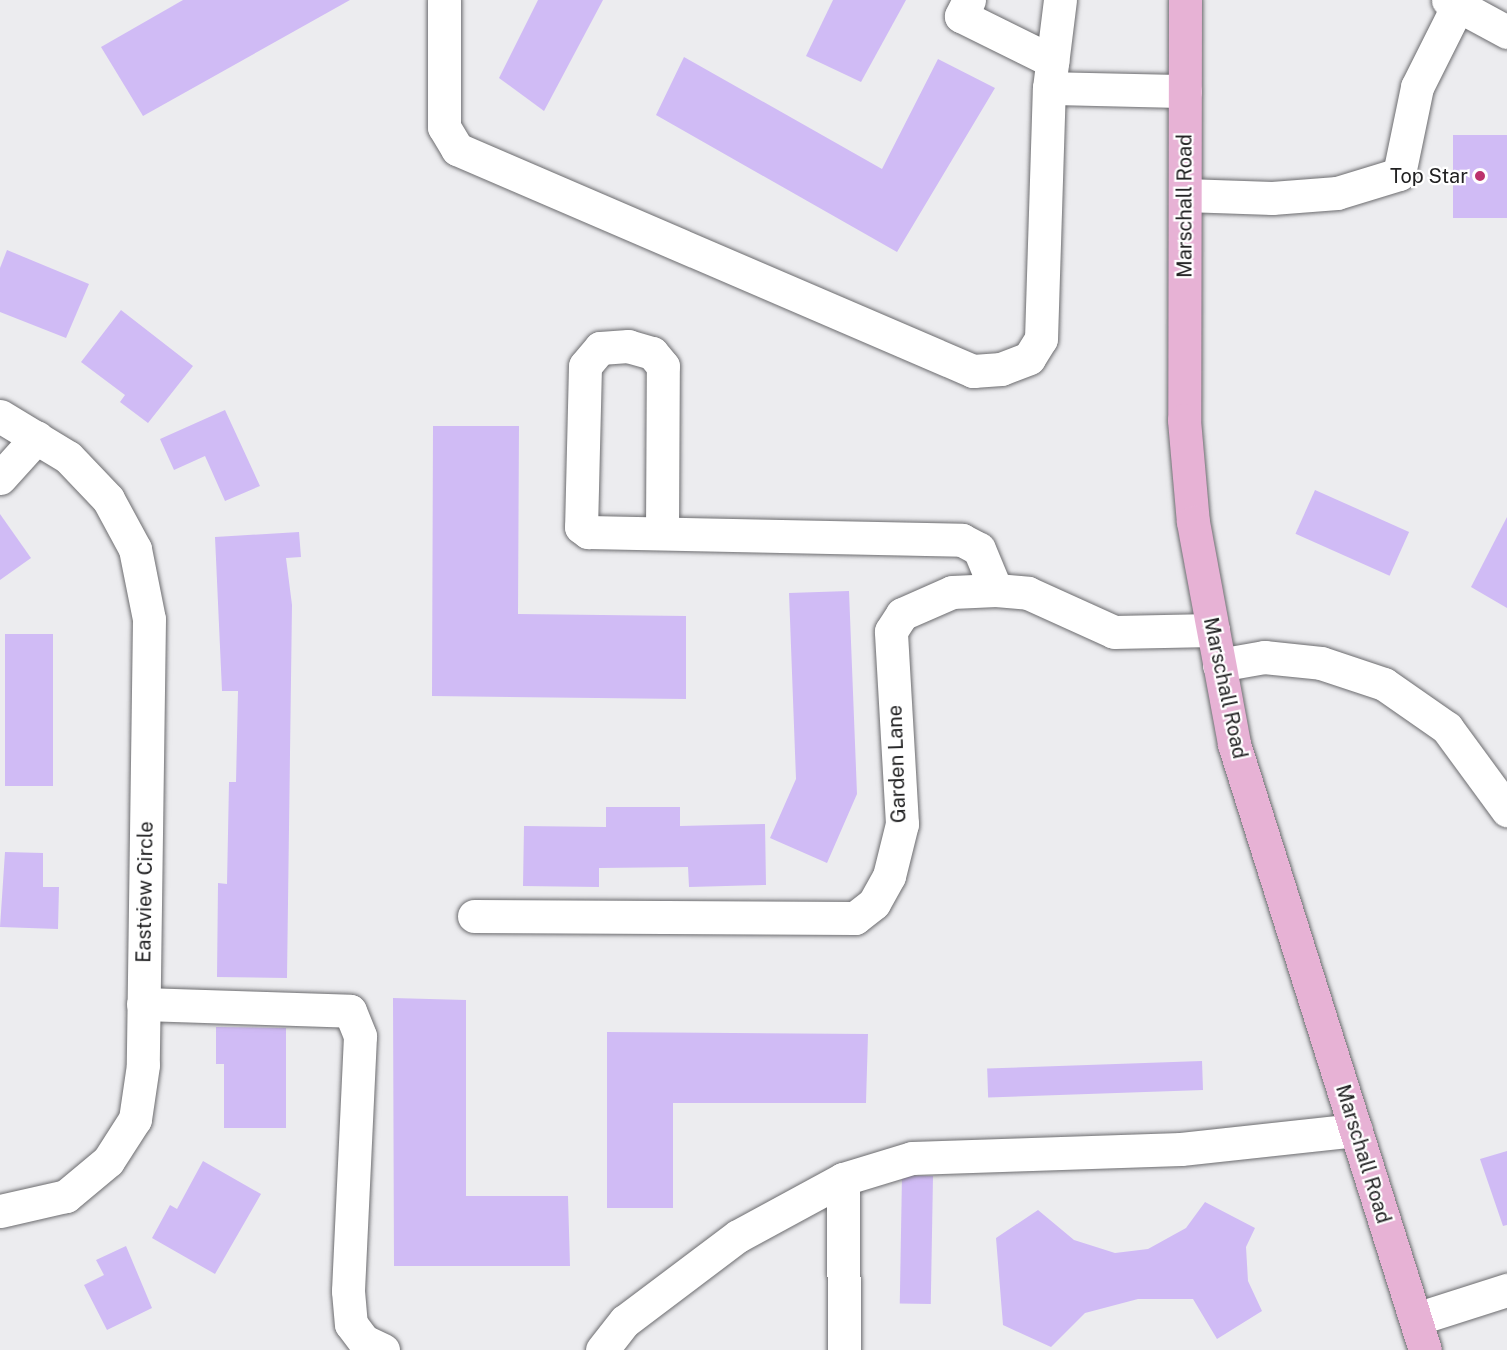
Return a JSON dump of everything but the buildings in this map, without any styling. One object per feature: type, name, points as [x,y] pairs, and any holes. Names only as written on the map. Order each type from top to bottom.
[{"type":"main road","name":"Marschall Road","points":[[1185,0],[1184,420],[1193,522],[1234,744],[1420,1335]]},
{"type":"street","points":[[444,0],[444,127],[457,149],[973,371],[1002,369],[1029,358],[1041,339],[1050,74],[1060,0]]},
{"type":"street","points":[[969,0],[961,16],[1050,74],[1185,91]]},
{"type":"street","points":[[1185,195],[1272,198],[1337,193],[1399,174],[1417,87],[1453,3],[1507,32]]},
{"type":"street","points":[[662,532],[663,366],[644,350],[600,348],[585,366],[581,527],[588,532],[962,540],[979,549],[996,590]]},
{"type":"street","name":"Eastview Circle","points":[[0,416],[68,457],[108,500],[135,549],[149,618],[143,1065],[135,1119],[108,1161],[66,1196],[0,1211]]},
{"type":"street","points":[[0,478],[37,437]]},
{"type":"street","name":"Garden Lane","points":[[474,916],[855,918],[874,903],[889,876],[902,824],[891,631],[902,614],[952,592],[996,590],[1028,593],[1114,632],[1213,630]]},
{"type":"street","points":[[1219,665],[1264,657],[1321,663],[1384,684],[1447,728],[1507,810]]},
{"type":"street","points":[[143,1004],[350,1011],[360,1036],[349,1302],[351,1324],[363,1341],[383,1350]]},
{"type":"street","points":[[602,1350],[625,1321],[738,1236],[843,1179],[912,1158],[1181,1149],[1356,1130]]},
{"type":"street","points":[[843,1179],[844,1350]]},
{"type":"street","points":[[1420,1335],[1507,1290]]},
{"type":"place","name":"Top Star","points":[[1480,176]]}]
